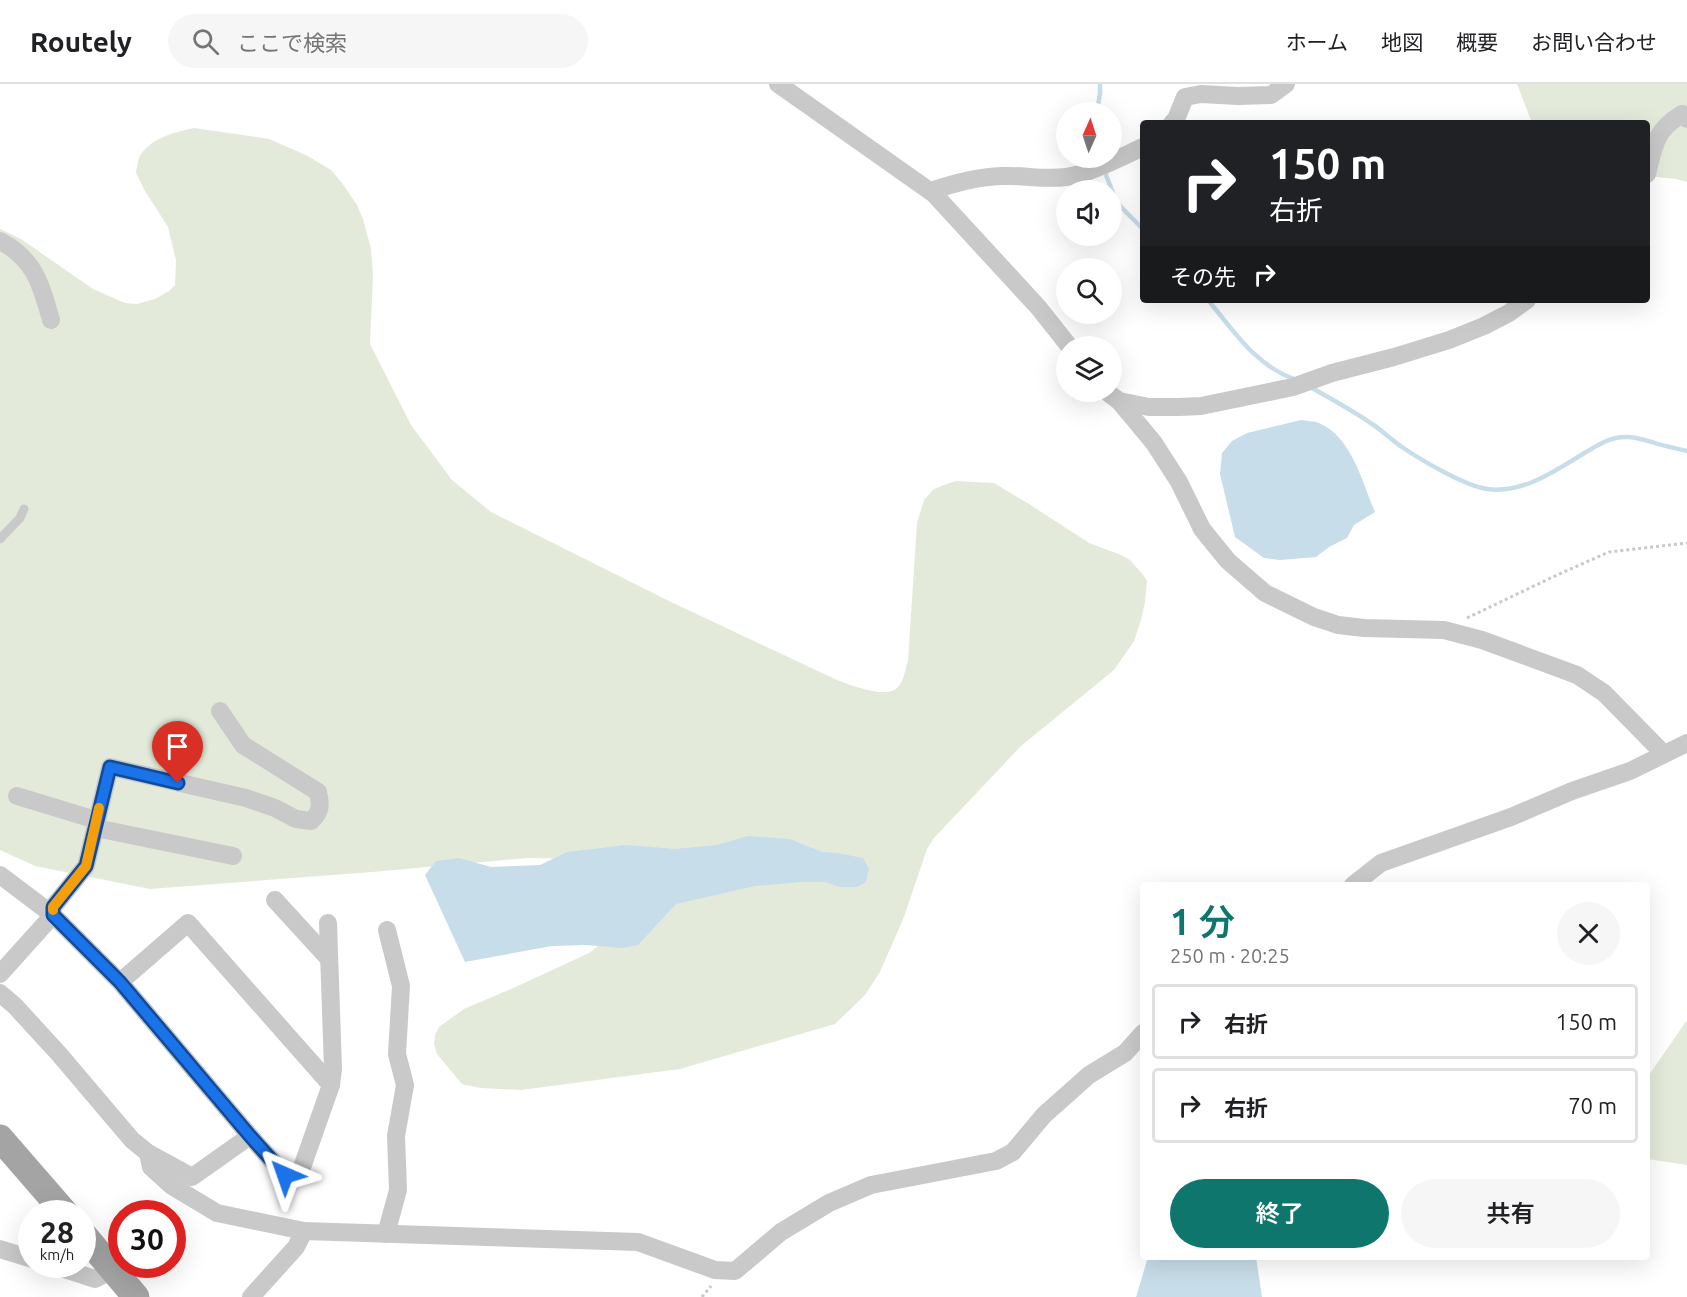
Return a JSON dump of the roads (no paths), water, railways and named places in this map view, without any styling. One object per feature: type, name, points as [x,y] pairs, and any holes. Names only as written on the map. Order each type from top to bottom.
[{"type":"main road","points":[[0,1138],[54,1200]]},
{"type":"main road","points":[[96,1248],[108,1261]]},
{"type":"main road","points":[[122,1278],[136,1297]]},
{"type":"street","points":[[778,84],[931,191],[1038,307],[1061,336]]},
{"type":"street","points":[[1175,120],[1185,97],[1201,94],[1270,95],[1286,84]]},
{"type":"street","points":[[1650,160],[1653,147],[1670,122],[1682,114],[1687,119]]},
{"type":"street","points":[[931,191],[964,180],[1003,176],[1066,177],[1080,174],[1140,148]]},
{"type":"street","points":[[0,241],[15,249],[31,266],[42,289],[51,320]]},
{"type":"street","points":[[1122,400],[1149,407],[1201,406],[1293,387],[1332,373],[1449,340],[1484,326],[1523,303]]},
{"type":"street","points":[[1117,402],[1154,443],[1179,482],[1202,529],[1228,561],[1265,593],[1314,617],[1338,625],[1444,630],[1482,640],[1577,675],[1604,693],[1664,754]]},
{"type":"street","points":[[0,974],[53,915],[53,907],[86,866],[110,767],[246,798],[275,808],[296,819],[310,821],[317,815],[321,803],[318,792],[243,745],[220,711]]},
{"type":"street","points":[[1357,882],[1381,863],[1511,817],[1572,791],[1630,771],[1687,743]]},
{"type":"street","points":[[17,796],[96,824],[233,855]]},
{"type":"street","points":[[0,875],[53,915],[120,982],[285,1175],[300,1173],[331,1085],[333,1069],[328,923]]},
{"type":"street","points":[[275,900],[329,959]]},
{"type":"street","points":[[120,982],[188,922],[331,1085]]},
{"type":"street","points":[[386,1234],[398,1190],[396,1136],[405,1085],[397,1054],[401,986],[387,930]]},
{"type":"street","points":[[0,993],[59,1054],[132,1140],[148,1153],[192,1178],[250,1136]]},
{"type":"street","points":[[148,1153],[151,1167],[172,1186],[217,1213],[304,1231],[638,1242],[715,1270],[735,1271],[781,1232],[829,1203],[871,1185],[996,1161],[1013,1152],[1044,1115],[1089,1075],[1125,1053],[1140,1036]]},
{"type":"street","points":[[251,1297],[296,1247],[304,1231]]},
{"type":"street","points":[[0,1249],[18,1255]]},
{"type":"street","points":[[92,1278],[95,1279],[108,1272]]},
{"type":"lane","points":[[0,539],[20,518],[24,509]]},
{"type":"water","points":[[1301,420],[1319,423],[1340,439],[1355,462],[1375,512],[1354,525],[1347,538],[1316,557],[1280,560],[1264,558],[1235,537],[1220,474],[1222,453],[1232,441],[1247,433]]},
{"type":"water","points":[[748,836],[790,839],[822,852],[863,858],[869,869],[866,882],[857,887],[840,887],[825,882],[755,886],[676,904],[638,945],[623,948],[586,945],[552,946],[465,962],[425,875],[436,861],[459,858],[491,867],[540,865],[567,852],[626,845],[675,849],[717,845]]},
{"type":"water","points":[[1147,1260],[1256,1260],[1262,1297],[1136,1297]]},
{"type":"waterway","points":[[1099,102],[1100,84]]},
{"type":"waterway","points":[[1104,170],[1117,203],[1140,226]]},
{"type":"waterway","points":[[1210,303],[1246,346],[1268,365],[1294,379]]},
{"type":"waterway","points":[[1310,387],[1362,417],[1431,465],[1455,478],[1487,489],[1500,490],[1526,485],[1603,442],[1619,437],[1635,438],[1687,451]]}]
